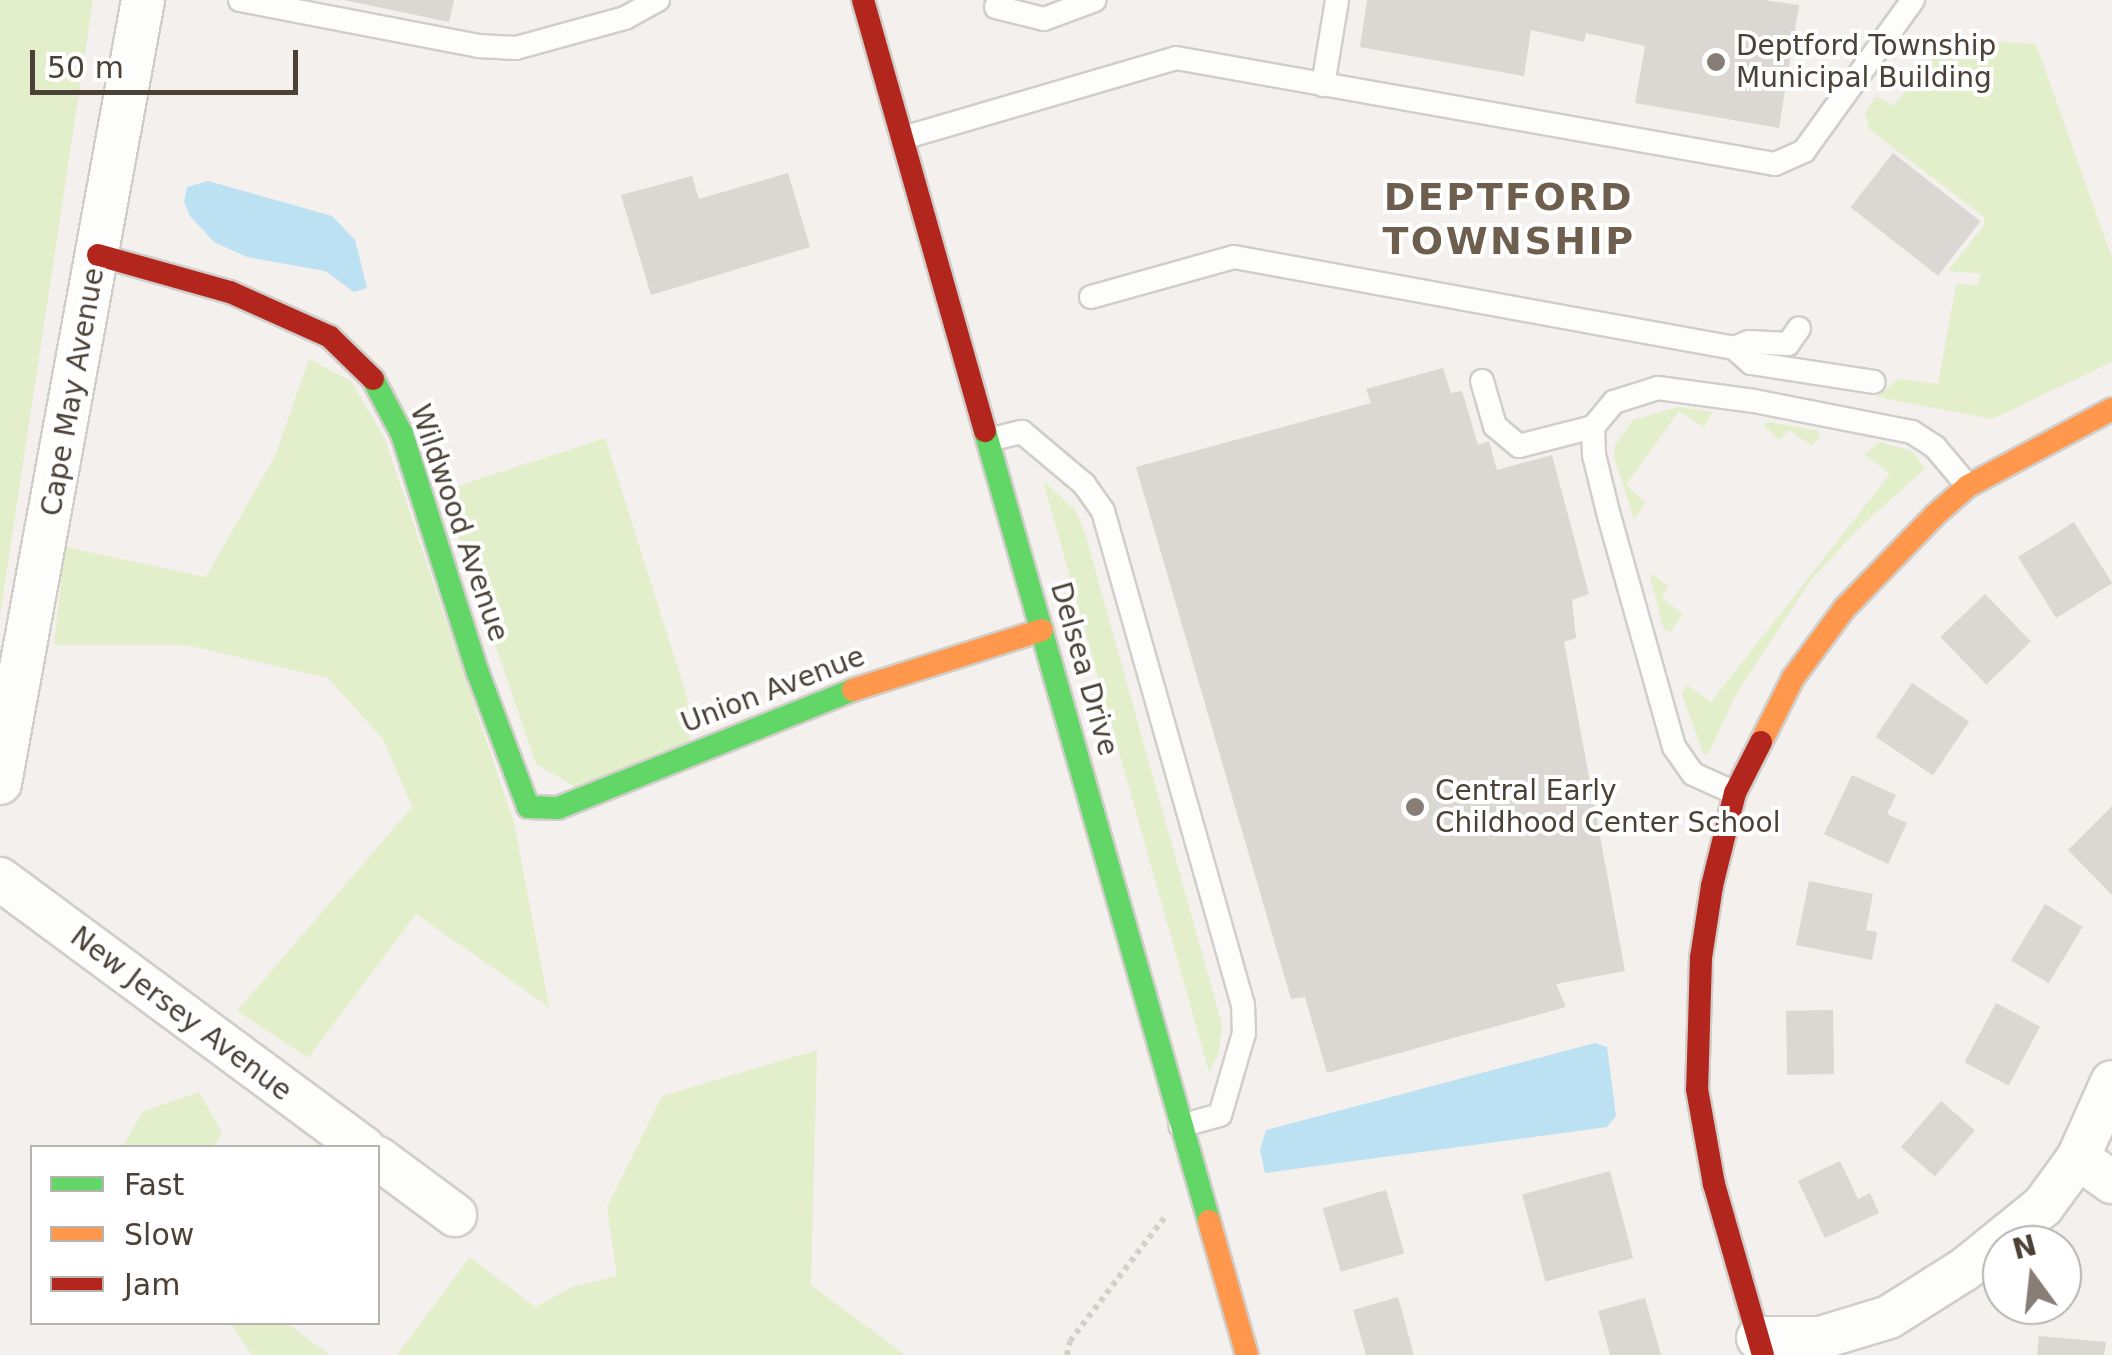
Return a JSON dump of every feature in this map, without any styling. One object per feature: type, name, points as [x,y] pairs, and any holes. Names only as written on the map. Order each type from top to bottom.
[{"type":"street","name":"Cape May Avenue","points":[[0,783],[143,0]]},
{"type":"street","name":"Delsea Drive","points":[[863,0],[1247,1355]]},
{"type":"street","name":"Wildwood Avenue","points":[[98,255],[230,292],[330,337],[378,384],[402,434],[478,673],[528,807]]},
{"type":"street","points":[[2112,409],[1968,486],[1844,609],[1793,678],[1735,793],[1712,886],[1701,958],[1697,1089],[1714,1184],[1761,1347],[1820,1338],[1889,1317],[1965,1269],[2043,1206],[2078,1158],[2112,1082]]},
{"type":"street","name":"Union Avenue","points":[[528,807],[558,808],[822,701],[938,660],[1042,630]]},
{"type":"street","name":"New Jersey Avenue","points":[[0,879],[360,1145]]},
{"type":"street","points":[[2078,1158],[2112,1182]]},
{"type":"street","points":[[380,1159],[456,1214]]},
{"type":"lane","points":[[240,0],[478,46],[516,48],[625,18],[658,0]]},
{"type":"lane","points":[[1007,3],[1044,19],[1095,0]]},
{"type":"lane","points":[[1323,85],[1337,0]]},
{"type":"lane","points":[[902,138],[1176,58],[1775,164],[1804,152],[1913,0]]},
{"type":"lane","points":[[1091,297],[1234,257],[1734,348],[1750,342],[1788,344],[1800,328]]},
{"type":"lane","points":[[1734,348],[1751,363],[1874,382]]},
{"type":"lane","points":[[1482,381],[1495,426],[1518,446],[1593,427],[1614,402],[1658,388],[1912,432],[1934,447],[1968,486]]},
{"type":"lane","points":[[1593,427],[1594,455],[1674,747],[1693,774],[1735,793]]},
{"type":"lane","points":[[988,440],[1022,432],[1084,484],[1103,511],[1243,1005],[1244,1033],[1220,1115],[1180,1126]]},
{"type":"path","points":[[1067,1355],[1070,1341],[1167,1215],[1204,1205]]},
{"type":"green space","points":[[0,0],[93,0],[0,616]]},
{"type":"green space","points":[[1950,39],[2036,44],[2112,258],[2112,362],[1992,419],[1877,397],[1898,379],[1938,384],[1956,284],[1977,285],[1981,274],[1948,271],[1985,224],[1984,217],[1869,129],[1865,113],[1876,96],[1893,106]]},
{"type":"green space","points":[[309,359],[351,381],[385,439],[514,823],[549,1007],[416,914],[308,1058],[237,1011],[412,807],[383,739],[328,678],[186,645],[54,645],[65,547],[206,577],[276,454]]},
{"type":"green space","points":[[1679,407],[1713,412],[1704,427],[1679,411],[1626,485],[1646,503],[1634,519],[1614,457],[1615,445],[1633,420]]},
{"type":"green space","points":[[1769,422],[1818,431],[1820,436],[1812,446],[1789,430],[1779,440],[1764,425]]},
{"type":"green space","points":[[605,438],[687,697],[690,742],[577,788],[536,764],[443,491]]},
{"type":"green space","points":[[1881,442],[1913,452],[1925,469],[1862,525],[1810,581],[1735,696],[1708,755],[1703,753],[1682,694],[1687,685],[1711,702],[1890,474],[1864,454]]},
{"type":"green space","points":[[1043,481],[1075,510],[1085,533],[1222,1025],[1218,1056],[1209,1072]]},
{"type":"green space","points":[[1649,573],[1668,585],[1662,598],[1683,614],[1670,632],[1664,630]]},
{"type":"green space","points":[[817,1050],[811,1285],[905,1355],[397,1355],[470,1257],[535,1307],[573,1287],[617,1276],[607,1207],[662,1096]]},
{"type":"green space","points":[[199,1092],[222,1133],[214,1145],[124,1145],[142,1112]]},
{"type":"green space","points":[[231,1325],[289,1325],[330,1355],[252,1355]]},
{"type":"water","points":[[208,181],[332,216],[355,240],[367,288],[354,292],[325,271],[247,257],[214,242],[190,216],[184,202],[187,187]]},
{"type":"water","points":[[1595,1043],[1607,1047],[1616,1116],[1607,1127],[1265,1173],[1260,1150],[1266,1130]]},
{"type":"building","points":[[344,0],[454,0],[449,22]]},
{"type":"building","name":"Deptford Township Municipal Building","points":[[1367,0],[1763,0],[1799,5],[1779,128],[1635,103],[1645,46],[1586,33],[1584,42],[1531,30],[1524,76],[1360,47]]},
{"type":"building","points":[[1893,153],[1980,221],[1938,276],[1851,207]]},
{"type":"building","points":[[788,173],[810,247],[651,295],[621,195],[692,176],[699,199]]},
{"type":"building","name":"Central Early Childhood Center School","points":[[1443,368],[1451,393],[1462,391],[1478,445],[1489,441],[1497,470],[1552,455],[1589,594],[1572,600],[1576,638],[1564,642],[1625,971],[1556,984],[1566,1007],[1327,1073],[1305,997],[1291,999],[1136,467],[1371,403],[1366,389]]},
{"type":"building","points":[[2074,522],[2112,583],[2056,618],[2018,557]]},
{"type":"building","points":[[1985,594],[2031,641],[1986,685],[1940,637]]},
{"type":"building","points":[[1912,683],[1969,722],[1933,775],[1876,737]]},
{"type":"building","points":[[1852,775],[1896,795],[1887,814],[1907,823],[1888,864],[1824,834]]},
{"type":"building","points":[[2112,806],[2112,895],[2068,850]]},
{"type":"building","points":[[1809,881],[1873,894],[1866,930],[1877,932],[1872,960],[1796,945]]},
{"type":"building","points":[[2045,904],[2083,927],[2049,983],[2011,961]]},
{"type":"building","points":[[1996,1003],[2040,1026],[2009,1086],[1965,1062]]},
{"type":"building","points":[[1833,1010],[1834,1074],[1787,1075],[1786,1011]]},
{"type":"building","points":[[1941,1101],[1975,1131],[1935,1177],[1901,1147]]},
{"type":"building","points":[[1840,1161],[1858,1199],[1870,1193],[1879,1213],[1825,1238],[1798,1181]]},
{"type":"building","points":[[1610,1171],[1633,1258],[1545,1281],[1522,1195]]},
{"type":"building","points":[[1386,1190],[1404,1253],[1341,1272],[1323,1208]]},
{"type":"building","points":[[1398,1297],[1414,1355],[1366,1355],[1353,1310]]},
{"type":"building","points":[[1645,1298],[1661,1355],[1610,1355],[1598,1311]]},
{"type":"building","points":[[2039,1336],[2106,1342],[2104,1355],[2037,1355]]},
{"type":"traffic: fast","points":[[373,379],[402,434],[478,673],[528,807],[558,808],[853,690]]},
{"type":"traffic: fast","points":[[985,431],[1209,1221]]},
{"type":"traffic: slow","points":[[1761,742],[1793,678],[1844,609],[1935,515],[1968,486],[2112,409]]},
{"type":"traffic: slow","points":[[853,690],[1042,630]]},
{"type":"traffic: slow","points":[[1209,1221],[1247,1355]]},
{"type":"traffic: jam","points":[[863,0],[985,431]]},
{"type":"traffic: jam","points":[[98,255],[230,292],[330,337],[373,379]]},
{"type":"traffic: jam","points":[[1761,742],[1735,793],[1712,886],[1701,958],[1697,1089],[1714,1184],[1763,1355]]},
{"type":"place","name":"Deptford Township Municipal Building","points":[[1716,62]]},
{"type":"place","name":"Central Early Childhood Center School","points":[[1415,807]]},
{"type":"district","name":"DEPTFORD TOWNSHIP","points":[[1509,220]]}]
